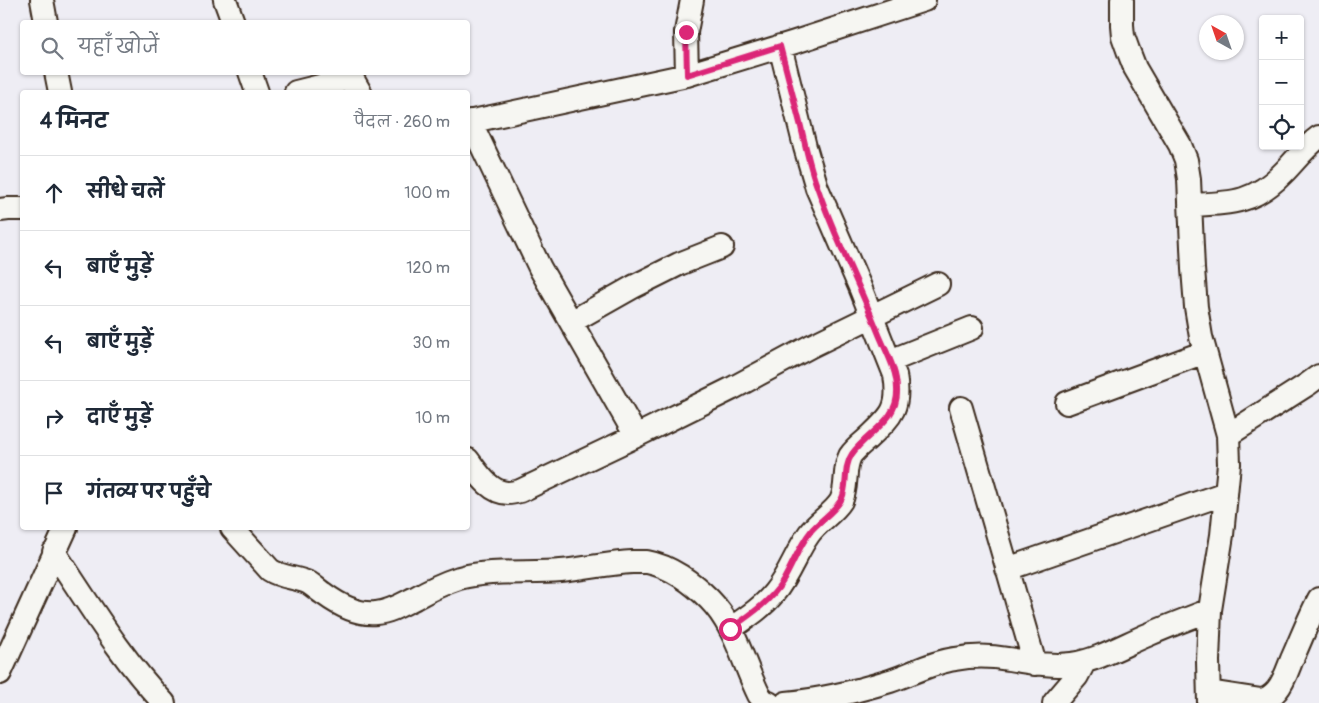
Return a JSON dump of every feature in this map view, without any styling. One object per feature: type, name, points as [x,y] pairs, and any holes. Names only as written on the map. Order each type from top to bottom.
[{"type":"street","points":[[42,0],[46,20]]},
{"type":"street","points":[[225,0],[232,20]]},
{"type":"street","points":[[687,75],[686,32],[692,0]]},
{"type":"street","points":[[470,121],[687,75],[924,0]]},
{"type":"street","points":[[1122,0],[1123,36],[1135,68],[1180,146],[1186,160],[1189,180],[1192,269],[1196,307],[1205,352],[1228,435],[1229,464],[1222,534],[1210,610],[1209,698],[1268,699],[1278,689],[1286,674],[1319,599]]},
{"type":"street","points":[[730,629],[774,593],[800,547],[811,532],[842,499],[847,464],[850,457],[887,420],[894,410],[898,389],[895,375],[872,316],[817,188],[780,46]]},
{"type":"street","points":[[57,75],[60,90]]},
{"type":"street","points":[[251,75],[256,90]]},
{"type":"street","points":[[304,90],[352,78],[359,90]]},
{"type":"street","points":[[470,123],[540,268],[636,436]]},
{"type":"street","points":[[1190,205],[1238,202],[1251,196],[1264,189],[1282,174],[1319,137]]},
{"type":"street","points":[[0,210],[20,209]]},
{"type":"street","points":[[571,322],[679,264],[722,246]]},
{"type":"street","points":[[470,462],[488,484],[499,492],[509,494],[520,491],[731,389],[811,346],[938,284]]},
{"type":"street","points":[[890,361],[972,328]]},
{"type":"street","points":[[1067,403],[1205,352]]},
{"type":"street","points":[[1228,435],[1319,376]]},
{"type":"street","points":[[961,408],[1035,664]]},
{"type":"street","points":[[1008,569],[1226,493]]},
{"type":"street","points":[[0,673],[65,530]]},
{"type":"street","points":[[234,530],[270,570],[276,574],[309,583],[338,602],[359,612],[376,614],[387,612],[443,584],[461,578],[487,574],[542,572],[647,562],[670,571],[693,585],[720,612],[730,629],[761,700]]},
{"type":"street","points":[[54,552],[122,654],[164,703]]},
{"type":"street","points":[[786,703],[838,695],[892,680],[933,664],[955,658],[1007,658],[1035,664],[1071,664],[1085,661],[1210,610]]},
{"type":"street","points":[[1054,703],[1077,676],[1085,661]]},
{"type":"route","points":[[686,32],[687,75],[780,46],[817,188],[890,361],[898,389],[894,410],[887,420],[850,457],[847,464],[842,499],[820,521],[800,547],[774,593],[730,629]]}]
